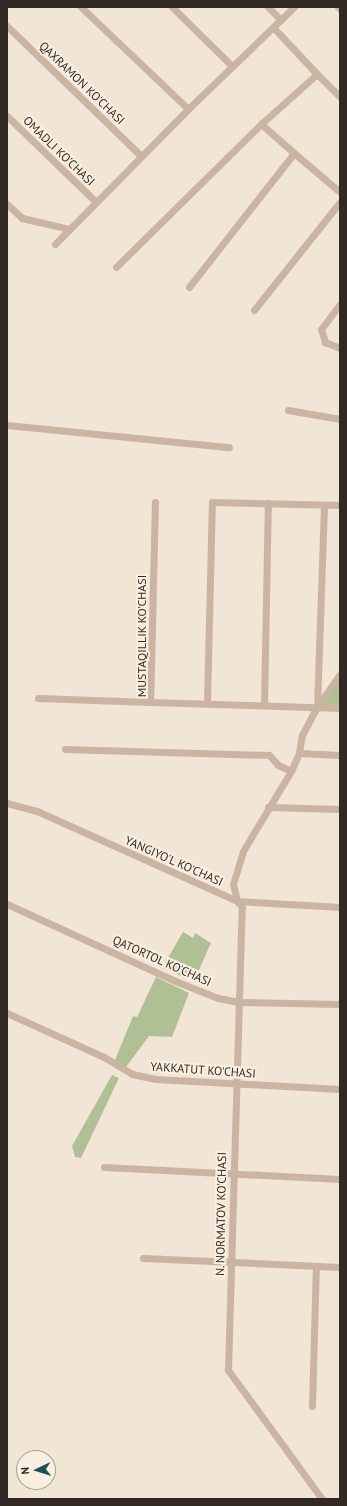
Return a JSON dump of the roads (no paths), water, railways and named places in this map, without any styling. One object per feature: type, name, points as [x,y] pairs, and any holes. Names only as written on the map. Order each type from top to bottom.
[{"type":"street","points":[[81,7],[188,109]]},
{"type":"street","points":[[172,7],[232,66]]},
{"type":"street","points":[[268,7],[281,20]]},
{"type":"street","points":[[55,244],[188,109],[294,7]]},
{"type":"street","name":"QAXRAMON KO'CHASI","points":[[7,26],[141,156]]},
{"type":"street","points":[[273,27],[340,97]]},
{"type":"street","points":[[116,268],[261,124],[317,74]]},
{"type":"street","name":"OMADLI KO'CHASI","points":[[7,116],[96,202]]},
{"type":"street","points":[[261,124],[340,192]]},
{"type":"street","points":[[189,287],[294,153]]},
{"type":"street","points":[[254,310],[340,202]]},
{"type":"street","points":[[7,204],[22,218],[69,229]]},
{"type":"street","points":[[340,304],[321,329],[325,342],[340,348]]},
{"type":"street","points":[[288,410],[340,418]]},
{"type":"street","points":[[7,425],[229,447]]},
{"type":"street","name":"MUSTAQILLIK KO'CHASI","points":[[155,502],[150,702],[340,708]]},
{"type":"street","points":[[207,703],[212,502],[340,505]]},
{"type":"street","points":[[264,705],[268,504]]},
{"type":"street","points":[[318,707],[324,505]]},
{"type":"street","name":"N. NORMATOV KO'CHASI","points":[[322,1499],[228,1370],[232,1174],[242,907],[237,901],[233,884],[243,851],[268,807],[291,771],[299,753],[302,735],[318,707],[340,674]]},
{"type":"street","points":[[38,698],[150,702]]},
{"type":"street","points":[[65,749],[269,755],[278,765],[291,771]]},
{"type":"street","points":[[299,753],[340,755]]},
{"type":"street","name":"YANGIYO'L KO'CHASI","points":[[7,803],[37,811],[237,901],[340,907]]},
{"type":"street","points":[[268,807],[340,809]]},
{"type":"street","name":"QATORTOL KO'CHASI","points":[[7,904],[175,981],[218,998],[239,1002],[340,1004]]},
{"type":"street","name":"YAKKATUT KO'CHASI","points":[[7,1012],[104,1057],[132,1074],[154,1079],[340,1089]]},
{"type":"street","points":[[104,1167],[340,1179]]},
{"type":"street","points":[[143,1258],[340,1267]]},
{"type":"street","points":[[312,1406],[316,1266]]}]
